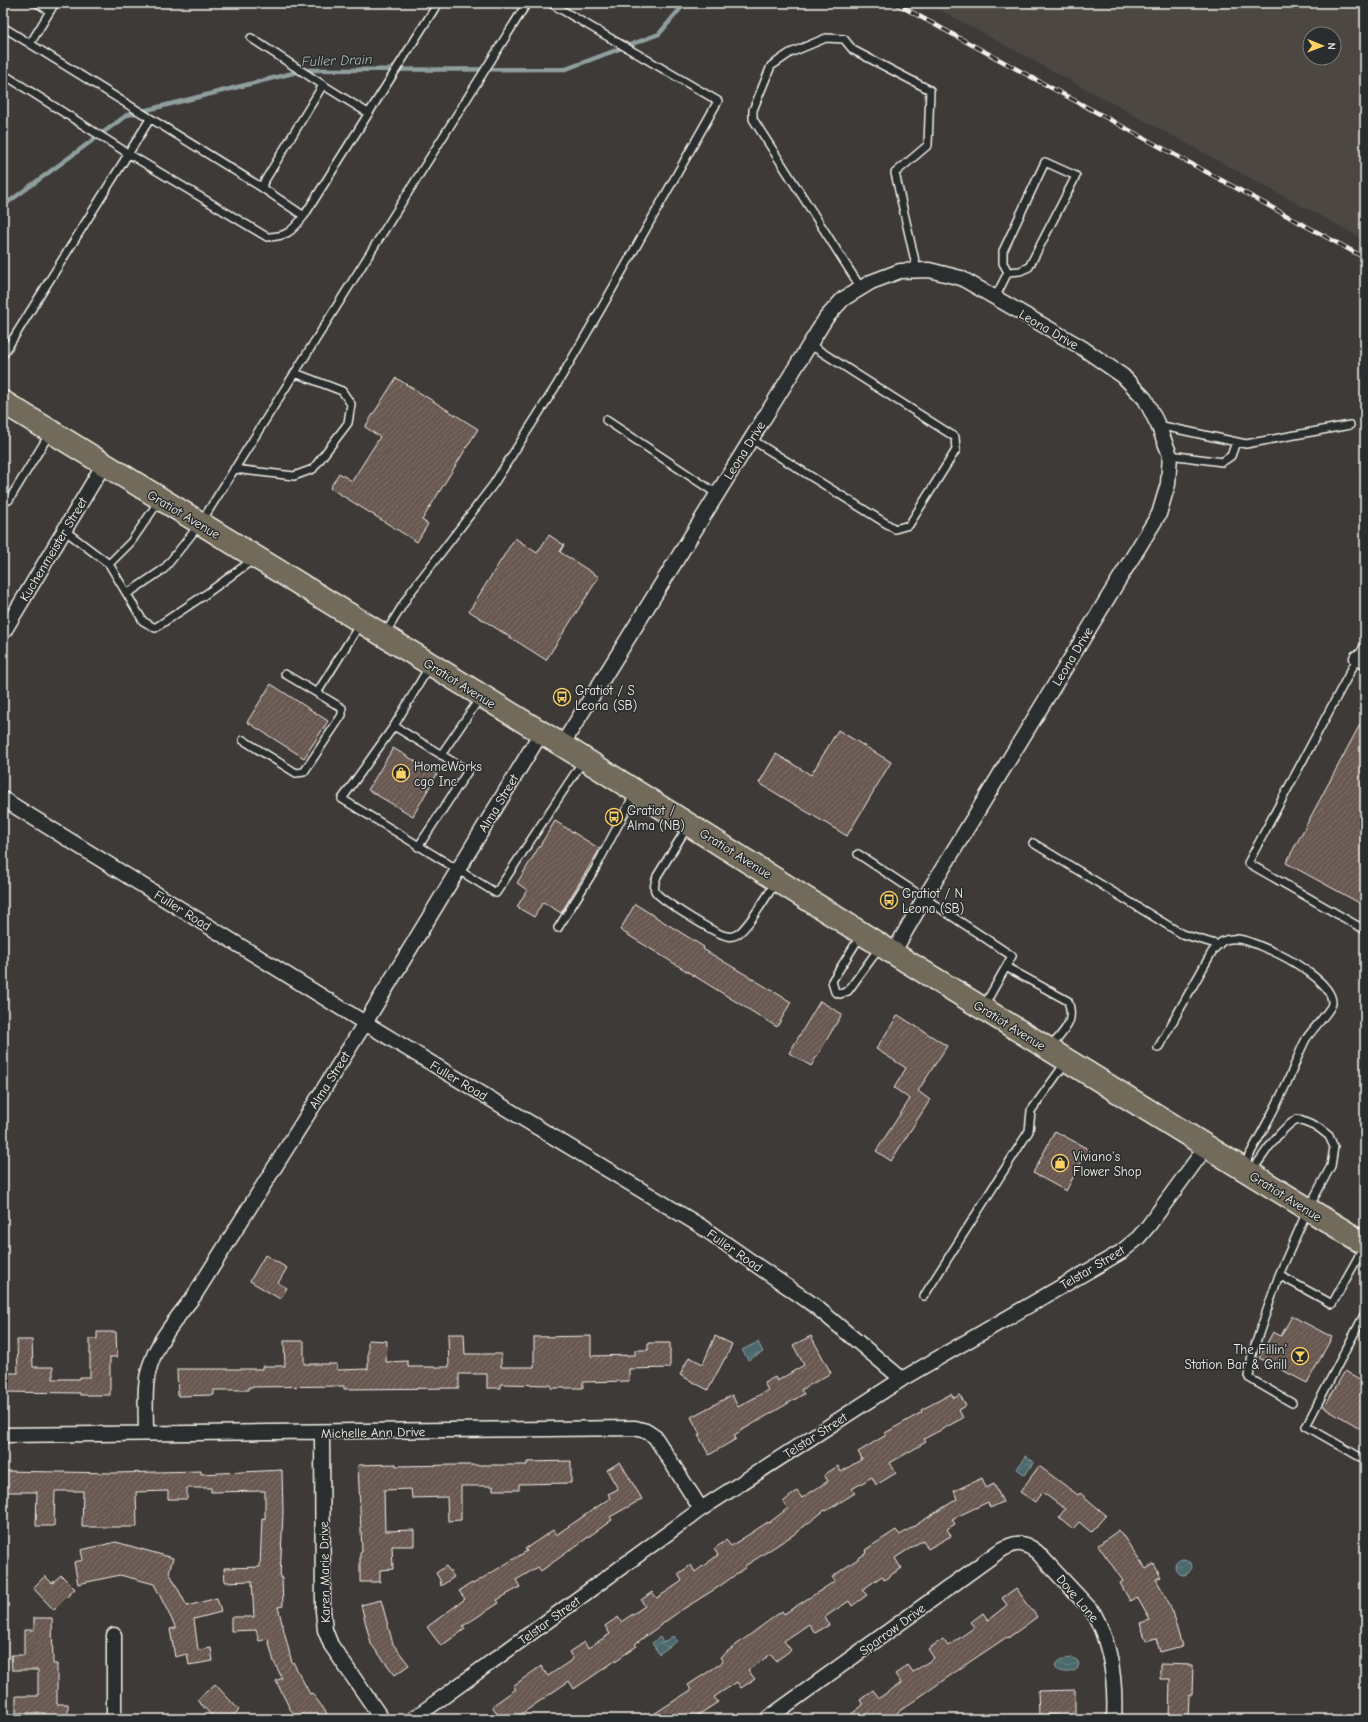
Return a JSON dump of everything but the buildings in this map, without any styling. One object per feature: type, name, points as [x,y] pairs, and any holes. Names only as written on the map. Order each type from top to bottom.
[{"type":"main road","name":"Gratiot Avenue","points":[[3,402],[562,745],[1365,1245]]},
{"type":"street","name":"Leona Drive","points":[[562,745],[809,344],[826,318],[843,299],[871,282],[900,271],[929,270],[961,278],[1081,347],[1124,376],[1144,398],[1158,425],[1170,455],[1168,484],[1159,514],[924,899],[888,949]]},
{"type":"street","name":"Kuchenmeister Street","points":[[3,633],[104,464]]},
{"type":"street","name":"Alma Street","points":[[146,1433],[146,1386],[149,1370],[156,1350],[170,1328],[194,1296],[365,1023],[541,733]]},
{"type":"street","name":"Fuller Road","points":[[3,799],[365,1023],[699,1225],[815,1306],[902,1379]]},
{"type":"street","name":"Telstar Street","points":[[413,1719],[701,1509],[902,1379],[1121,1252],[1138,1238],[1149,1225],[1206,1147]]},
{"type":"street","name":"Michelle Ann Drive","points":[[3,1436],[635,1428],[646,1431],[655,1437],[701,1509]]},
{"type":"street","name":"Karen Marie Drive","points":[[322,1432],[323,1611],[325,1630],[331,1645],[382,1719]]},
{"type":"street","name":"Sparrow Drive","points":[[767,1719],[998,1552],[1010,1545],[1019,1543]]},
{"type":"street","name":"Dove Lane","points":[[1019,1543],[1029,1546],[1037,1552],[1093,1612],[1099,1623],[1106,1642],[1112,1666],[1115,1698],[1114,1719]]},
{"type":"street","points":[[114,1635],[114,1719]]},
{"type":"lane","points":[[37,3],[50,11]]},
{"type":"lane","points":[[30,44],[54,3]]},
{"type":"lane","points":[[3,74],[129,154],[268,237],[279,237],[292,231],[304,216],[438,3]]},
{"type":"lane","points":[[127,594],[164,569],[200,524],[527,3]]},
{"type":"lane","points":[[384,636],[410,593],[492,485],[556,386],[718,101],[550,3]]},
{"type":"lane","points":[[3,27],[261,187],[304,216]]},
{"type":"lane","points":[[251,38],[368,113]]},
{"type":"lane","points":[[861,288],[753,119],[753,110],[771,66],[790,53],[826,38],[844,39],[853,50],[930,90],[928,145],[895,173],[917,270]]},
{"type":"lane","points":[[261,187],[323,85]]},
{"type":"lane","points":[[3,355],[150,119]]},
{"type":"lane","points":[[1045,162],[1076,176],[1029,267],[1020,271],[1008,272],[1002,263],[1003,251],[1045,162]]},
{"type":"lane","points":[[996,298],[1008,272]]},
{"type":"lane","points":[[751,439],[895,529],[909,525],[956,450],[955,437],[809,344]]},
{"type":"lane","points":[[234,470],[294,476],[313,469],[348,422],[351,404],[342,391],[295,373]]},
{"type":"lane","points":[[606,420],[716,494]]},
{"type":"lane","points":[[1158,425],[1246,444],[1350,425]]},
{"type":"lane","points":[[3,502],[9,500],[51,431]]},
{"type":"lane","points":[[1170,455],[1222,462],[1231,456],[1236,442]]},
{"type":"lane","points":[[109,564],[130,542],[161,499]]},
{"type":"lane","points":[[64,530],[109,564],[143,621],[155,628],[255,557]]},
{"type":"lane","points":[[317,693],[362,622]]},
{"type":"lane","points":[[1365,644],[1361,660],[1248,863],[1365,930]]},
{"type":"lane","points":[[431,665],[394,726],[342,799],[418,847],[496,893],[584,759]]},
{"type":"lane","points":[[243,740],[296,773],[304,772],[342,715],[342,708],[285,674]]},
{"type":"lane","points":[[441,755],[481,696]]},
{"type":"lane","points":[[394,726],[468,771],[418,847]]},
{"type":"lane","points":[[558,928],[594,869],[636,791]]},
{"type":"lane","points":[[689,824],[654,885],[656,892],[659,895],[700,924],[726,936],[734,936],[743,930],[778,880]]},
{"type":"lane","points":[[1033,843],[1182,934],[1218,945]]},
{"type":"lane","points":[[858,854],[1012,956],[983,1008]]},
{"type":"lane","points":[[862,933],[832,981],[836,992],[840,994],[848,991],[888,949]]},
{"type":"lane","points":[[1158,1048],[1212,952],[1223,941],[1233,939],[1252,943],[1281,955],[1307,970],[1323,984],[1331,995],[1332,1003],[1329,1011],[1310,1033],[1298,1054],[1289,1078],[1246,1171]]},
{"type":"lane","points":[[924,1296],[1029,1131],[1031,1111],[1058,1055],[1071,1020],[1072,1014],[1068,1001],[1006,966]]},
{"type":"lane","points":[[1246,1171],[1277,1136],[1289,1124],[1297,1119],[1319,1128],[1329,1136],[1334,1147],[1331,1166],[1308,1209],[1279,1276],[1252,1354],[1249,1378],[1292,1403]]},
{"type":"lane","points":[[1279,1276],[1332,1304],[1365,1245]]},
{"type":"lane","points":[[1365,1314],[1306,1426],[1365,1460]]},
{"type":"shaded area","points":[[927,3],[1365,3],[1365,240]]},
{"type":"water","points":[[758,1342],[763,1352],[748,1360],[742,1350]]},
{"type":"water","points":[[1025,1456],[1034,1462],[1025,1475],[1017,1469]]},
{"type":"water","points":[[1183,1559],[1189,1561],[1191,1567],[1189,1573],[1183,1575],[1177,1573],[1175,1567],[1177,1561]]},
{"type":"water","points":[[673,1636],[677,1641],[659,1654],[652,1643],[660,1637],[663,1643]]},
{"type":"water","points":[[1072,1658],[1077,1660],[1079,1664],[1077,1669],[1067,1672],[1057,1670],[1055,1665],[1058,1661]]},
{"type":"waterway","name":"Fuller Drain","points":[[3,206],[127,115],[305,70],[566,69],[659,34],[685,3]]},
{"type":"railway","points":[[895,3],[1365,258]]},
{"type":"place","name":"Gratiot / S Leona (SB)","points":[[562,697]]},
{"type":"place","name":"HomeWorks cgo Inc","points":[[401,773]]},
{"type":"place","name":"Gratiot / Alma (NB)","points":[[614,817]]},
{"type":"place","name":"Gratiot / N Leona (SB)","points":[[889,900]]},
{"type":"place","name":"Viviano's Flower Shop","points":[[1060,1163]]},
{"type":"place","name":"The Fillin' Station Bar & Grill","points":[[1300,1356]]}]
